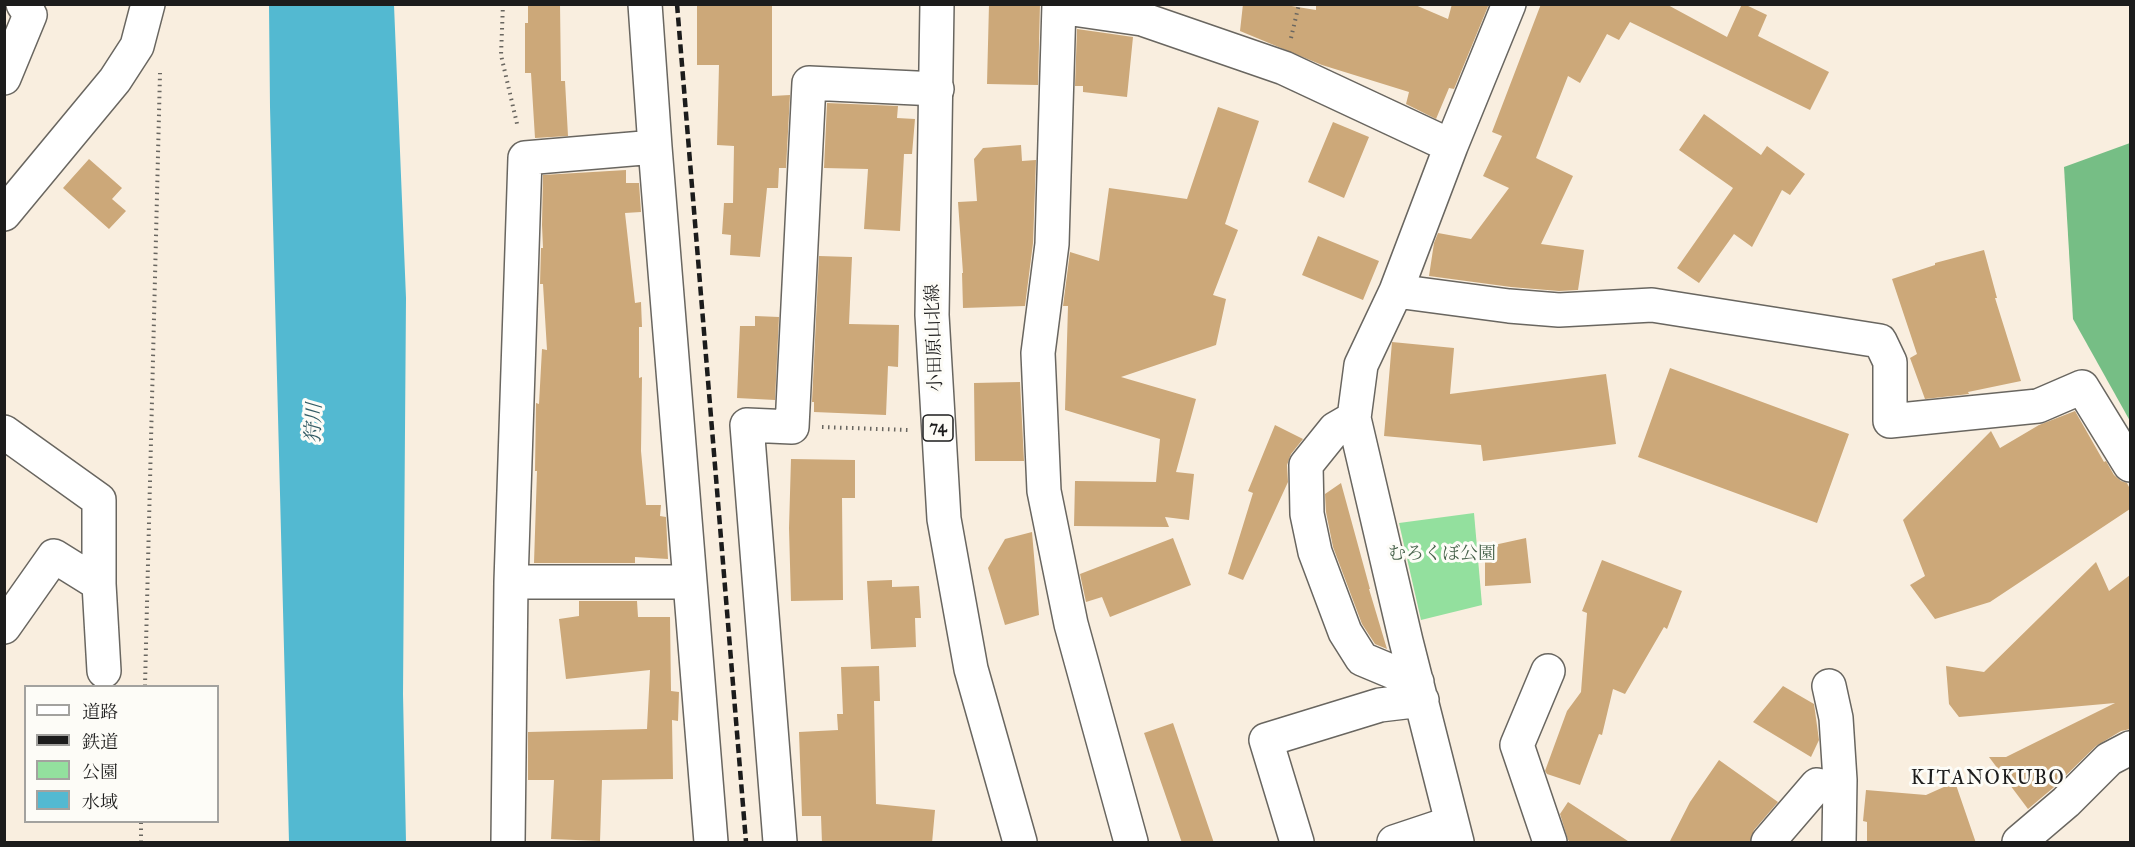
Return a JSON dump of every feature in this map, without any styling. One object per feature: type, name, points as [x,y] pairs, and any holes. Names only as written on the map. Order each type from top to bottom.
[{"type":"street","points":[[4,78],[30,15],[23,4]]},
{"type":"street","points":[[4,214],[115,80],[137,46],[148,4]]},
{"type":"street","points":[[645,4],[654,147],[711,843]]},
{"type":"street","name":"小田原山北線","points":[[938,4],[932,315],[944,519],[971,669],[1020,843]]},
{"type":"street","points":[[1394,843],[1454,833],[1354,418],[1361,365],[1396,291],[1451,146],[1509,4]]},
{"type":"street","points":[[1131,843],[1071,624],[1044,491],[1038,353],[1052,244],[1059,6],[1142,19],[1284,68],[1451,146]]},
{"type":"street","points":[[780,843],[747,425],[792,426],[809,83],[938,89]]},
{"type":"street","points":[[508,843],[511,582],[525,159],[654,147]]},
{"type":"street","points":[[1396,291],[1509,306],[1559,310],[1652,305],[1880,341],[1890,362],[1890,421],[2038,406],[2082,387],[2130,465]]},
{"type":"street","points":[[1354,418],[1335,429],[1306,465],[1307,514],[1315,552],[1345,632],[1362,659],[1419,691]]},
{"type":"street","points":[[4,432],[99,500],[99,584],[104,671]]},
{"type":"street","points":[[4,627],[54,556],[99,584]]},
{"type":"street","points":[[511,582],[689,582]]},
{"type":"street","points":[[1548,671],[1517,745],[1550,843]]},
{"type":"street","points":[[1829,686],[1836,718],[1840,780],[1839,843]]},
{"type":"street","points":[[1297,843],[1266,740],[1419,691]]},
{"type":"street","points":[[2019,843],[2109,759],[2130,748]]},
{"type":"street","points":[[1768,843],[1817,785]]},
{"type":"path","points":[[503,4],[501,55],[525,159]]},
{"type":"path","points":[[137,46],[160,73],[145,685]]},
{"type":"path","points":[[792,426],[939,431]]},
{"type":"path","points":[[141,823],[141,843]]},
{"type":"green space","points":[[2130,143],[2130,421],[2073,319],[2064,167]]},
{"type":"green space","name":"むろくぼ公園","points":[[1474,513],[1482,605],[1421,620],[1399,523]]},
{"type":"water","name":"狩川","points":[[269,5],[394,5],[406,298],[403,694],[406,842],[289,842]]},
{"type":"building","points":[[528,4],[560,4],[561,81],[565,81],[568,136],[535,138],[531,73],[525,73],[525,23],[528,23]]},
{"type":"building","points":[[697,4],[772,4],[772,96],[790,95],[786,168],[779,168],[778,188],[767,188],[760,257],[730,255],[731,235],[722,234],[724,203],[733,203],[734,146],[717,145],[719,65],[697,65]]},
{"type":"building","points":[[989,4],[1040,4],[1038,85],[987,84]]},
{"type":"building","points":[[1243,4],[1279,4],[1316,10],[1316,4],[1413,4],[1448,19],[1452,4],[1489,4],[1454,89],[1449,88],[1436,119],[1406,104],[1409,92],[1322,65],[1240,31]]},
{"type":"building","points":[[1541,4],[1666,4],[1727,37],[1744,4],[1767,15],[1758,36],[1829,72],[1810,110],[1630,22],[1619,40],[1607,34],[1580,83],[1568,76],[1536,158],[1573,176],[1541,244],[1584,250],[1578,290],[1559,291],[1511,287],[1429,276],[1434,243],[1438,233],[1471,239],[1509,188],[1483,176],[1502,136],[1492,132]]},
{"type":"building","points":[[1077,29],[1133,37],[1127,97],[1083,92],[1083,86],[1075,86]]},
{"type":"building","points":[[827,103],[898,106],[897,118],[915,119],[912,154],[904,154],[900,231],[864,229],[868,169],[824,168]]},
{"type":"building","points":[[1218,107],[1259,121],[1225,224],[1238,230],[1213,295],[1226,299],[1216,345],[1121,377],[1196,399],[1176,472],[1194,474],[1189,520],[1165,517],[1169,527],[1074,526],[1075,481],[1156,482],[1160,439],[1065,410],[1068,306],[1063,306],[1070,252],[1099,261],[1109,188],[1187,199]]},
{"type":"building","points":[[1704,114],[1761,155],[1767,146],[1805,174],[1790,195],[1782,190],[1752,247],[1734,234],[1699,283],[1677,268],[1733,188],[1679,150]]},
{"type":"building","points":[[1333,122],[1369,137],[1344,198],[1308,182]]},
{"type":"building","points":[[1021,145],[1022,161],[1036,160],[1033,243],[1025,306],[963,308],[958,202],[977,201],[974,159],[983,148]]},
{"type":"building","points":[[89,159],[122,188],[112,199],[126,211],[109,229],[63,188]]},
{"type":"building","points":[[626,170],[626,183],[639,183],[641,212],[625,213],[635,303],[641,302],[639,378],[642,377],[641,451],[646,505],[661,505],[660,516],[666,517],[668,559],[635,557],[635,563],[534,563],[537,471],[535,471],[536,403],[539,404],[542,349],[547,350],[543,284],[540,284],[541,248],[543,248],[543,175]]},
{"type":"building","points":[[1318,236],[1379,261],[1363,300],[1302,275]]},
{"type":"building","points":[[1984,250],[1997,298],[1995,298],[2021,381],[1968,392],[1969,394],[1925,399],[1910,358],[1917,354],[1892,279],[1935,265],[1935,263]]},
{"type":"building","points":[[819,256],[852,257],[849,324],[899,325],[898,367],[888,366],[886,415],[814,412],[814,402],[812,402]]},
{"type":"building","points":[[755,316],[779,317],[775,400],[737,398],[740,326],[755,326]]},
{"type":"building","points":[[1392,342],[1454,348],[1450,394],[1606,374],[1616,444],[1483,461],[1481,445],[1384,436]]},
{"type":"building","points":[[1670,368],[1849,434],[1817,523],[1638,457]]},
{"type":"building","points":[[1020,382],[1024,461],[975,461],[974,383]]},
{"type":"building","points":[[2075,411],[2104,462],[2106,461],[2114,475],[2127,483],[2130,489],[2130,509],[1990,602],[1935,619],[1910,585],[1925,576],[1903,520],[1991,431],[2000,448],[2039,425]]},
{"type":"building","points":[[1275,425],[1303,439],[1291,454],[1287,465],[1288,482],[1243,580],[1228,574],[1253,493],[1248,491]]},
{"type":"building","points":[[791,459],[855,460],[855,498],[842,498],[843,600],[791,601],[789,528]]},
{"type":"building","points":[[1341,483],[1387,649],[1375,644],[1362,624],[1333,547],[1325,494]]},
{"type":"building","points":[[1032,532],[1039,615],[1005,625],[988,568],[1005,539]]},
{"type":"building","points":[[1173,538],[1191,585],[1110,617],[1102,597],[1086,602],[1080,574]]},
{"type":"building","points":[[1526,538],[1531,583],[1485,586],[1485,547]]},
{"type":"building","points":[[1602,560],[1682,591],[1667,629],[1664,627],[1625,694],[1613,689],[1602,735],[1599,734],[1580,785],[1547,774],[1545,771],[1567,711],[1581,692],[1587,613],[1582,611]]},
{"type":"building","points":[[2096,562],[2109,591],[2130,575],[2130,729],[2121,731],[2096,746],[2028,809],[1989,757],[2006,757],[2115,703],[1959,717],[1949,704],[1946,666],[1984,672]]},
{"type":"building","points":[[892,580],[892,587],[919,586],[921,618],[915,618],[916,647],[871,649],[867,581]]},
{"type":"building","points":[[579,601],[637,601],[638,617],[670,617],[671,691],[679,692],[678,721],[672,720],[673,779],[602,780],[600,841],[551,839],[554,780],[528,780],[528,732],[647,729],[650,670],[566,679],[559,619],[579,616]]},
{"type":"building","points":[[879,666],[880,701],[874,701],[876,804],[935,810],[932,843],[822,843],[821,816],[802,816],[799,732],[838,730],[837,714],[843,714],[841,667]]},
{"type":"building","points":[[1783,686],[1814,704],[1819,740],[1811,757],[1753,722]]},
{"type":"building","points":[[1173,723],[1214,843],[1182,843],[1144,733]]},
{"type":"building","points":[[1719,760],[1778,802],[1754,830],[1750,843],[1669,843],[1690,802]]},
{"type":"building","points":[[1955,782],[1976,843],[1867,843],[1867,822],[1863,821],[1866,790],[1926,795]]},
{"type":"building","points":[[1568,802],[1631,843],[1572,843],[1568,840],[1560,814]]},
{"type":"railway","points":[[677,4],[746,842]]},
{"type":"district","name":"KITANOKUBO","points":[[1988,779]]}]
